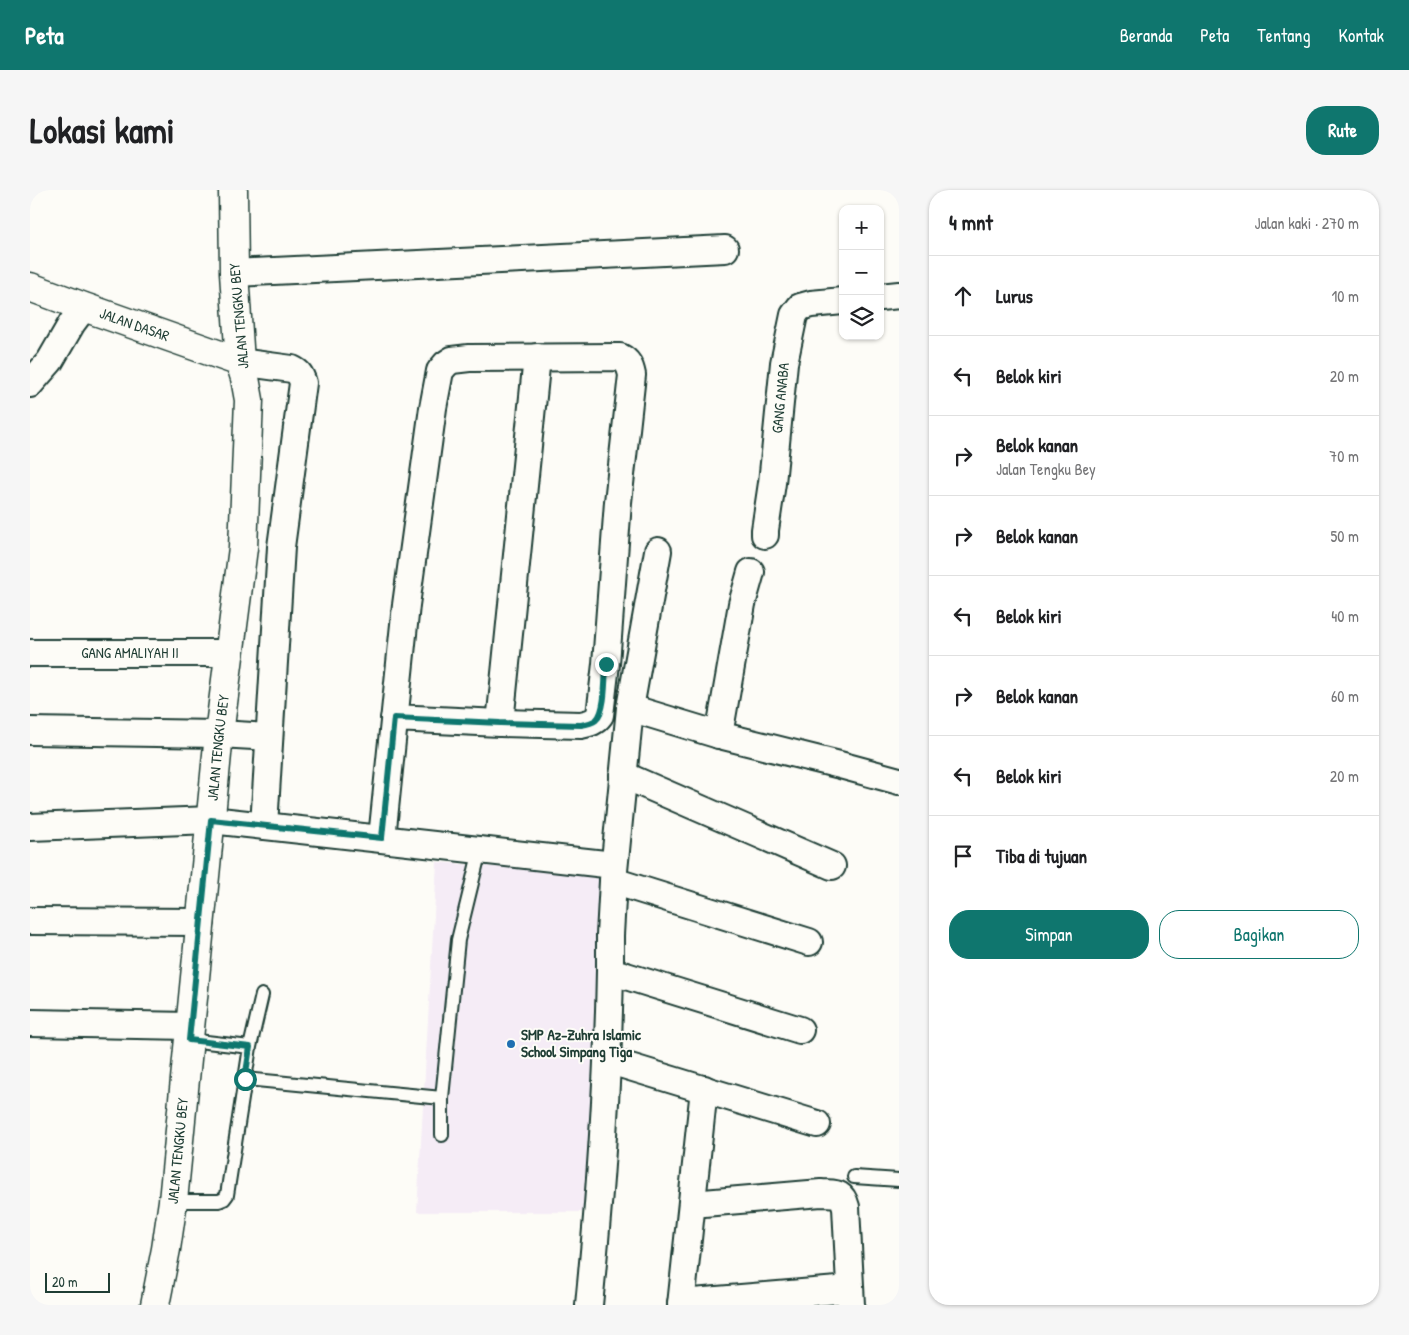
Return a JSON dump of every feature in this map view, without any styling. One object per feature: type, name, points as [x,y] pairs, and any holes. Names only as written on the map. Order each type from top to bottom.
[{"type":"main road","name":"JALAN TENGKU BEY","points":[[155,1305],[173,1201],[219,734],[244,538],[249,400],[240,362],[234,273],[233,190]]},
{"type":"main road","name":"JALAN DASAR","points":[[30,287],[240,362]]},
{"type":"street","points":[[234,273],[725,248]]},
{"type":"street","points":[[884,297],[899,295]]},
{"type":"street","name":"GANG ANABA","points":[[765,536],[764,530],[772,483],[784,363],[794,315],[800,307],[839,301]]},
{"type":"street","points":[[30,384],[50,361],[72,323],[84,307]]},
{"type":"street","points":[[500,723],[537,357]]},
{"type":"street","points":[[382,838],[394,718],[406,605],[433,408],[440,372],[452,360],[469,358],[620,357],[625,359],[629,364],[632,375],[618,502],[600,715],[591,723],[581,725],[394,718]]},
{"type":"street","points":[[240,362],[292,369],[297,371],[303,383],[280,547],[264,826]]},
{"type":"street","points":[[589,1305],[607,1060],[610,935],[614,873],[630,708],[658,552]]},
{"type":"street","points":[[719,735],[742,604],[751,572]]},
{"type":"street","name":"GANG AMALIYAH II","points":[[30,653],[230,653]]},
{"type":"street","points":[[630,708],[719,735],[840,765],[899,782]]},
{"type":"street","points":[[30,731],[219,734],[269,737]]},
{"type":"street","points":[[623,775],[832,866]]},
{"type":"street","points":[[30,827],[211,820],[480,850],[614,873],[808,942]]},
{"type":"street","points":[[30,921],[201,922]]},
{"type":"street","points":[[610,971],[800,1030]]},
{"type":"street","points":[[30,1023],[190,1033]]},
{"type":"street","points":[[607,1060],[816,1124]]},
{"type":"street","points":[[692,1204],[821,1193],[841,1196],[846,1207],[851,1297],[681,1304],[704,1089]]},
{"type":"lane","points":[[442,1134],[442,1098],[458,940],[480,850]]},
{"type":"lane","points":[[173,1201],[219,1200],[224,1199],[227,1195],[250,1047],[262,995]]},
{"type":"lane","points":[[190,1033],[250,1047]]},
{"type":"lane","points":[[245,1079],[442,1098]]},
{"type":"lane","points":[[854,1177],[899,1180]]},
{"type":"shaded area","name":"SMP Az-Zuhra Islamic School Simpang Tiga","points":[[437,862],[603,876],[586,1212],[417,1212]]},
{"type":"place","name":"SMP Az-Zuhra Islamic School Simpang Tiga","points":[[511,1044]]},
{"type":"route","points":[[245,1079],[250,1047],[189,1040],[211,820],[382,838],[394,718],[500,723],[581,725],[591,723],[600,715],[606,664]]}]
